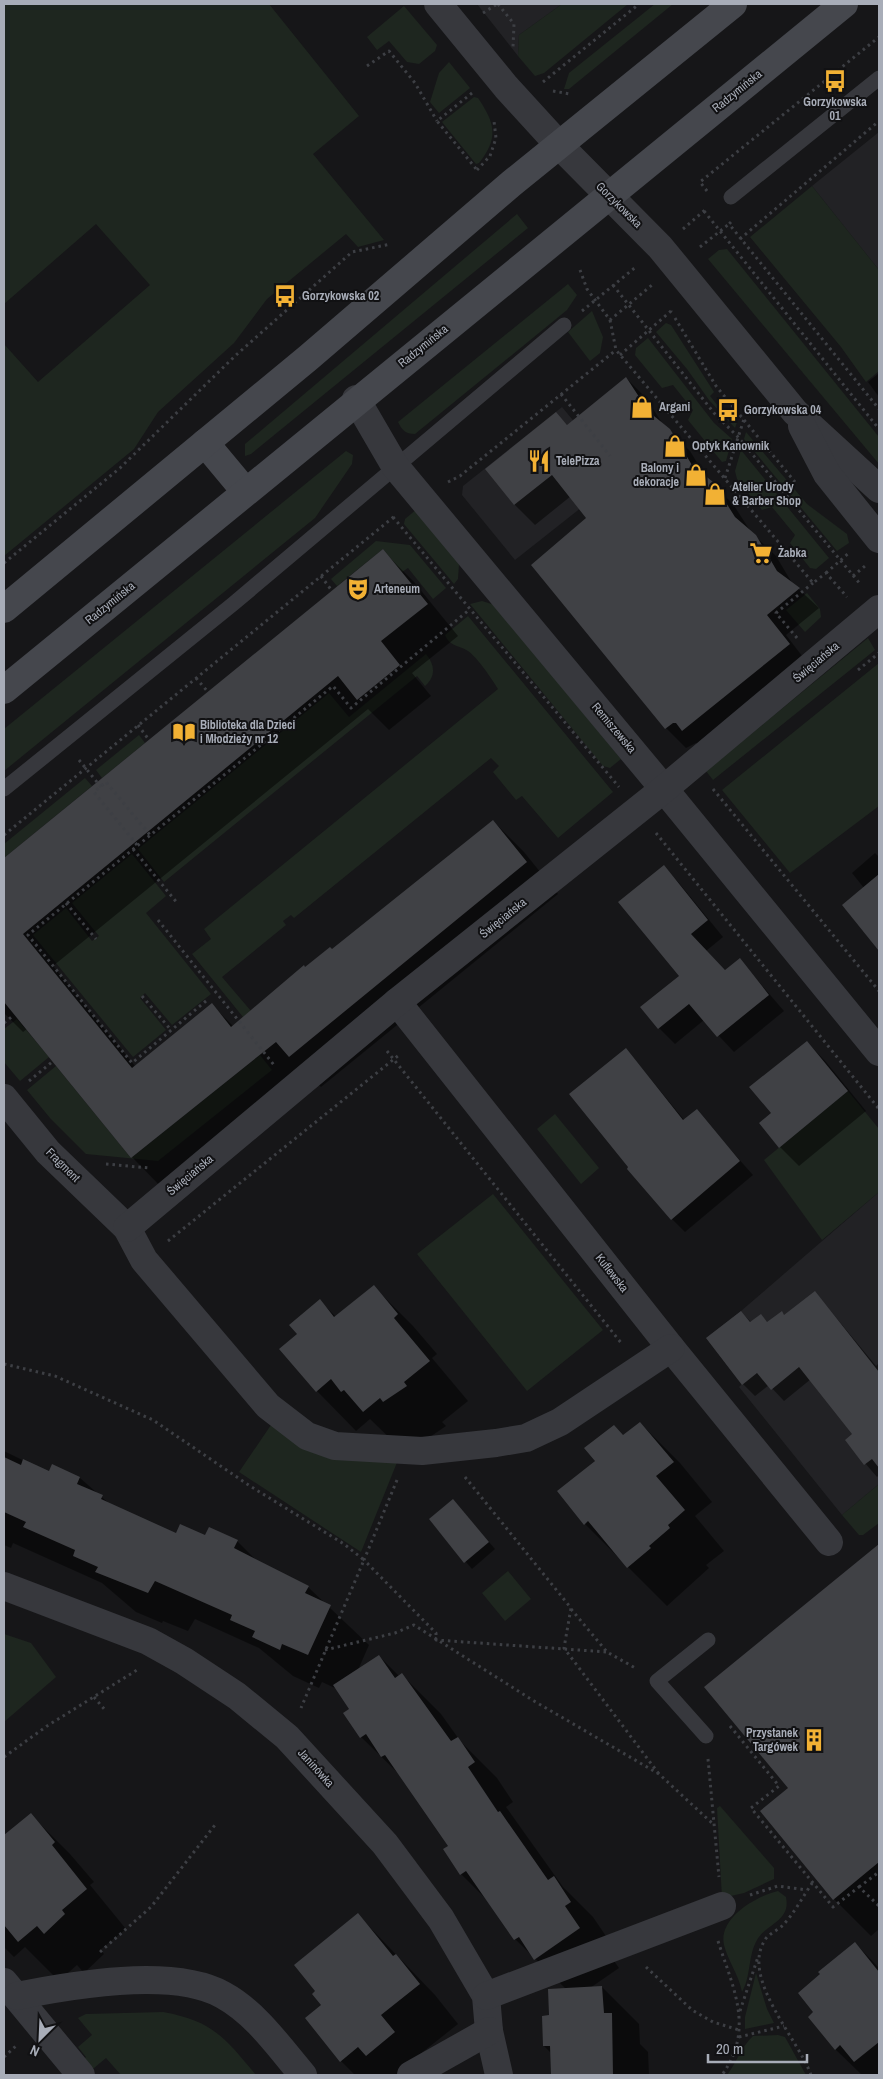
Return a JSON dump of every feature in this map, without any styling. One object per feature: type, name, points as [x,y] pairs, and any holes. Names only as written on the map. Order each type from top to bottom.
[{"type":"main road","points":[[4,609],[205,443],[559,145],[733,4]]},
{"type":"main road","name":"Radzymińska","points":[[4,690],[356,399],[610,196],[844,4]]},
{"type":"main road","points":[[205,443],[245,491]]},
{"type":"street","name":"Gorzykowska","points":[[438,4],[506,87],[559,145],[660,246],[795,412],[879,489]]},
{"type":"street","name":"Remiszewska","points":[[356,399],[395,466],[419,496],[664,788],[879,1052]]},
{"type":"street","name":"Gorzykowska","points":[[795,412],[827,474],[879,539]]},
{"type":"street","name":"Święciańska","points":[[127,1228],[397,1002],[693,765],[873,600]]},
{"type":"street","name":"Kuflewska","points":[[397,1002],[671,1348],[829,1542]]},
{"type":"street","name":"Fragment","points":[[4,1098],[48,1152],[127,1228],[144,1260],[268,1406],[307,1436],[335,1446],[422,1451],[526,1438],[560,1422],[671,1348]]},
{"type":"street","name":"Janinówka","points":[[4,1586],[148,1641],[184,1661],[237,1696],[287,1737],[385,1844],[441,1919],[486,1996],[489,2031],[499,2075]]},
{"type":"street","points":[[486,1996],[614,1945],[722,1906]]},
{"type":"street","points":[[10,1989],[148,1981],[189,1983],[222,1994],[254,2017],[303,2075]]},
{"type":"street","points":[[10,1989],[81,2075]]},
{"type":"street","points":[[411,2075],[489,2031]]},
{"type":"lane","points":[[731,197],[879,78]]},
{"type":"lane","points":[[4,789],[233,604],[564,325]]},
{"type":"lane","points":[[706,1736],[657,1681],[708,1640]]},
{"type":"path","points":[[482,14],[498,4],[514,24],[513,55],[508,48]]},
{"type":"path","points":[[538,87],[640,4]]},
{"type":"path","points":[[478,9],[487,21]]},
{"type":"path","points":[[710,195],[700,182],[879,36]]},
{"type":"path","points":[[367,66],[389,51],[414,83],[437,121],[477,170]]},
{"type":"path","points":[[437,121],[478,88]]},
{"type":"path","points":[[545,89],[569,95],[576,89]]},
{"type":"path","points":[[470,176],[490,156],[496,138],[494,120],[500,116]]},
{"type":"path","points":[[740,239],[879,121]]},
{"type":"path","points":[[490,156],[494,161]]},
{"type":"path","points":[[704,211],[879,429]]},
{"type":"path","points":[[696,250],[731,221],[726,215]]},
{"type":"path","points":[[728,224],[879,409]]},
{"type":"path","points":[[4,563],[120,468],[235,356],[352,252],[390,245],[397,239]]},
{"type":"path","points":[[580,270],[587,289],[610,320],[616,350],[813,583]]},
{"type":"path","points":[[610,320],[656,282]]},
{"type":"path","points":[[613,285],[714,414],[738,437],[873,600]]},
{"type":"path","points":[[652,285],[657,292]]},
{"type":"path","points":[[667,305],[716,386],[793,480]]},
{"type":"path","points":[[620,354],[671,311]]},
{"type":"path","points":[[4,835],[419,496],[460,476],[616,350]]},
{"type":"path","points":[[561,394],[610,456]]},
{"type":"path","points":[[725,478],[744,419]]},
{"type":"path","points":[[393,517],[638,810],[879,1108]]},
{"type":"path","points":[[802,644],[776,613],[854,549]]},
{"type":"path","points":[[826,573],[852,602]]},
{"type":"path","points":[[321,576],[332,590]]},
{"type":"path","points":[[206,1001],[132,1063],[28,935],[333,686],[351,708],[469,610]]},
{"type":"path","points":[[196,678],[208,692]]},
{"type":"path","points":[[138,725],[149,740]]},
{"type":"path","points":[[63,742],[101,786]]},
{"type":"path","points":[[693,765],[879,991]]},
{"type":"path","points":[[137,845],[94,792],[106,782],[150,835]]},
{"type":"path","points":[[133,849],[178,904]]},
{"type":"path","points":[[66,903],[96,939]]},
{"type":"path","points":[[158,920],[279,1072]]},
{"type":"path","points":[[142,996],[171,1030]]},
{"type":"path","points":[[4,1023],[14,1015]]},
{"type":"path","points":[[368,1027],[642,1369]]},
{"type":"path","points":[[144,1260],[423,1035]]},
{"type":"path","points":[[27,1082],[52,1062]]},
{"type":"path","points":[[102,1163],[158,1169]]},
{"type":"path","points":[[4,1364],[54,1376],[153,1420],[250,1486],[344,1544],[364,1560],[436,1633],[436,1640]]},
{"type":"path","points":[[442,1449],[607,1652],[657,1681]]},
{"type":"path","points":[[287,1737],[410,1450]]},
{"type":"path","points":[[570,1608],[564,1648],[659,1774],[713,1825]]},
{"type":"path","points":[[324,1650],[395,1633],[414,1625],[534,1701],[659,1774]]},
{"type":"path","points":[[436,1640],[607,1652]]},
{"type":"path","points":[[4,1757],[47,1726],[136,1672],[148,1641]]},
{"type":"path","points":[[94,1697],[105,1710]]},
{"type":"path","points":[[807,1890],[778,1886],[722,1906],[706,1736],[728,1724],[779,1786],[751,1808],[833,1907],[879,1872]]},
{"type":"path","points":[[74,1985],[80,1968],[151,1908],[215,1825]]},
{"type":"path","points":[[722,2075],[732,2058],[739,2037],[740,2011],[765,1940],[783,1925],[813,1882]]},
{"type":"path","points":[[859,1887],[879,1906]]},
{"type":"path","points":[[718,1939],[733,1981],[740,2011]]},
{"type":"path","points":[[614,1945],[640,1962],[692,2010],[713,2022],[739,2030]]},
{"type":"path","points":[[759,1954],[761,1978],[772,2006],[806,2058],[811,2075]]},
{"type":"path","points":[[739,2037],[784,2026]]},
{"type":"shaded area","points":[[4,4],[269,4],[359,116],[313,154],[384,240],[358,247],[346,234],[267,299],[234,343],[158,412],[134,449],[4,556],[4,344],[38,382],[150,285],[96,224],[4,304]]},
{"type":"shaded area","points":[[477,4],[562,4],[519,35],[518,56]]},
{"type":"shaded area","points":[[562,4],[628,4],[544,73],[535,76],[518,56],[519,35]]},
{"type":"shaded area","points":[[655,4],[673,4],[569,89],[564,89],[569,73]]},
{"type":"shaded area","points":[[404,6],[437,45],[435,51],[419,64],[407,62],[389,41],[377,50],[367,37]]},
{"type":"shaded area","points":[[449,62],[470,88],[439,113],[430,102],[439,73]]},
{"type":"shaded area","points":[[474,97],[478,98],[484,107],[492,130],[490,146],[479,163],[476,164],[442,122]]},
{"type":"shaded area","points":[[879,132],[879,270],[812,186]]},
{"type":"shaded area","points":[[812,186],[879,270],[879,371],[866,382],[841,347],[750,237]]},
{"type":"shaded area","points":[[517,214],[528,228],[251,454],[245,456],[245,444]]},
{"type":"shaded area","points":[[727,249],[879,437],[879,464],[708,259],[719,250]]},
{"type":"shaded area","points":[[568,284],[577,295],[567,310],[415,434],[402,429],[398,422]]},
{"type":"shaded area","points":[[592,311],[603,337],[600,353],[590,361],[568,332]]},
{"type":"shaded area","points":[[666,323],[671,325],[714,392],[710,396],[730,421],[735,418],[737,422],[735,428],[709,400],[687,369],[656,332]]},
{"type":"shaded area","points":[[648,338],[714,423],[732,439],[726,461],[722,462],[688,420],[693,410],[673,385],[662,388],[635,355],[636,348]]},
{"type":"shaded area","points":[[562,407],[620,477],[515,560],[462,495],[463,486]]},
{"type":"shaded area","points":[[746,432],[807,504],[847,534],[849,543],[837,551],[744,439]]},
{"type":"shaded area","points":[[741,450],[829,558],[816,569],[810,568],[790,543],[795,535],[772,507],[762,510],[737,479],[735,471]]},
{"type":"shaded area","points":[[346,451],[353,455],[352,464],[315,518],[4,771],[4,729]]},
{"type":"shaded area","points":[[417,509],[459,564],[458,579],[454,584],[404,524],[405,519]]},
{"type":"shaded area","points":[[376,541],[410,545],[446,588],[433,599],[408,568],[402,572],[383,549],[337,586],[331,579]]},
{"type":"shaded area","points":[[807,593],[820,609],[821,617],[805,632],[786,610]]},
{"type":"shaded area","points":[[482,601],[495,605],[621,759],[610,768],[603,766],[470,604]]},
{"type":"shaded area","points":[[468,616],[613,792],[558,838],[522,796],[516,800],[493,772],[499,766],[491,758],[294,918],[291,915],[283,921],[286,925],[222,977],[251,1011],[243,1017],[192,954],[211,939],[204,929],[498,689],[472,654],[449,642],[445,635]]},
{"type":"shaded area","points":[[868,638],[875,650],[713,780],[706,771]]},
{"type":"shaded area","points":[[426,654],[433,666],[433,674],[425,686],[417,676],[164,882],[138,849],[329,693],[349,717]]},
{"type":"shaded area","points":[[879,663],[879,806],[790,873],[722,790]]},
{"type":"shaded area","points":[[139,735],[145,743],[102,778],[96,770]]},
{"type":"shaded area","points":[[85,778],[92,786],[4,858],[4,844]]},
{"type":"shaded area","points":[[132,854],[166,896],[146,913],[211,994],[172,1025],[145,993],[140,998],[166,1030],[133,1057],[33,935],[66,908],[92,941],[99,936],[72,903]]},
{"type":"shaded area","points":[[17,1019],[49,1057],[20,1081],[4,1062],[4,1029]]},
{"type":"shaded area","points":[[260,1055],[272,1070],[158,1161],[86,1154],[50,1118],[27,1090],[56,1066],[131,1158]]},
{"type":"shaded area","points":[[848,1091],[879,1129],[879,1192],[822,1240],[764,1160]]},
{"type":"shaded area","points":[[555,1114],[599,1168],[581,1184],[537,1129]]},
{"type":"shaded area","points":[[879,1192],[879,1484],[842,1515],[739,1387],[742,1384],[706,1338],[741,1311]]},
{"type":"shaded area","points":[[493,1194],[603,1330],[527,1391],[417,1254]]},
{"type":"shaded area","points":[[271,1425],[398,1460],[361,1552],[239,1472]]},
{"type":"shaded area","points":[[879,1484],[879,1523],[863,1535],[859,1535],[842,1515]]},
{"type":"shaded area","points":[[508,1571],[531,1599],[505,1621],[482,1593]]},
{"type":"shaded area","points":[[4,1634],[31,1643],[56,1677],[4,1722]]},
{"type":"shaded area","points":[[720,1806],[774,1868],[774,1879],[744,1893],[722,1898],[717,1808]]},
{"type":"shaded area","points":[[778,1891],[786,1897],[787,1905],[785,1911],[782,1917],[766,1929],[757,1940],[742,1992],[724,1945],[724,1935],[727,1926],[740,1910],[750,1903]]},
{"type":"shaded area","points":[[756,1973],[767,2009],[774,2023],[745,2029],[745,2017]]},
{"type":"shaded area","points":[[163,2012],[194,2020],[217,2033],[256,2075],[121,2075],[106,2058],[88,2073],[79,2063],[86,2057],[78,2047],[92,2035],[78,2018],[86,2014]]},
{"type":"shaded area","points":[[778,2035],[785,2037],[806,2075],[727,2075],[745,2045],[753,2036]]},
{"type":"building","points":[[626,377],[649,412],[670,429],[692,465],[713,482],[735,517],[756,535],[777,571],[800,588],[767,615],[790,644],[682,731],[676,723],[665,729],[531,565],[586,518],[552,475],[514,505],[485,469],[556,412],[567,425]]},
{"type":"building","points":[[383,549],[428,604],[381,641],[400,665],[357,700],[338,676],[23,934],[132,1068],[212,1003],[231,1027],[304,965],[305,967],[330,947],[332,949],[493,820],[527,862],[289,1057],[276,1042],[131,1158],[4,1002],[4,858]]},
{"type":"building","points":[[664,865],[708,920],[691,934],[725,970],[740,958],[769,995],[717,1037],[689,1004],[658,1029],[640,1007],[679,976],[618,902]]},
{"type":"building","points":[[879,874],[879,951],[842,905]]},
{"type":"building","points":[[807,1041],[848,1091],[779,1148],[759,1123],[771,1113],[749,1087]]},
{"type":"building","points":[[626,1048],[683,1120],[697,1109],[740,1161],[671,1220],[627,1169],[628,1167],[569,1094]]},
{"type":"building","points":[[374,1285],[398,1314],[394,1318],[430,1361],[404,1382],[407,1386],[383,1402],[380,1398],[363,1412],[344,1390],[341,1392],[331,1379],[316,1392],[279,1349],[297,1334],[289,1325],[320,1299],[334,1317]]},
{"type":"building","points":[[815,1291],[879,1372],[879,1468],[872,1459],[864,1465],[845,1440],[852,1434],[799,1367],[771,1390],[757,1373],[742,1385],[706,1338],[741,1311],[750,1322],[761,1314],[767,1322],[782,1311],[784,1315]]},
{"type":"building","points":[[640,1422],[674,1462],[656,1476],[685,1510],[668,1525],[670,1528],[649,1546],[651,1548],[627,1568],[588,1521],[584,1525],[557,1491],[595,1461],[584,1448],[614,1425],[623,1435]]},
{"type":"building","points":[[4,1457],[21,1465],[23,1459],[49,1471],[52,1464],[80,1477],[77,1484],[103,1495],[101,1499],[176,1533],[180,1524],[205,1535],[209,1527],[238,1540],[234,1548],[309,1586],[305,1593],[331,1605],[308,1655],[282,1644],[280,1650],[252,1637],[255,1631],[230,1620],[232,1615],[155,1581],[148,1593],[95,1572],[98,1567],[73,1556],[75,1550],[23,1527],[26,1522],[4,1512]]},
{"type":"building","points":[[453,1499],[489,1542],[464,1563],[429,1519]]},
{"type":"building","name":"Przystanek Targówek","points":[[879,1544],[879,1862],[833,1900],[760,1811],[788,1788],[704,1687]]},
{"type":"building","points":[[379,1655],[395,1678],[402,1673],[451,1741],[458,1737],[475,1762],[468,1767],[498,1812],[500,1811],[548,1880],[554,1876],[571,1902],[565,1906],[580,1928],[534,1960],[519,1937],[514,1940],[466,1871],[460,1875],[443,1849],[448,1846],[385,1755],[381,1757],[366,1734],[360,1738],[343,1713],[349,1709],[333,1685]]},
{"type":"building","points":[[31,1813],[55,1842],[52,1845],[87,1889],[62,1910],[65,1914],[44,1934],[37,1926],[18,1942],[4,1925],[4,1835]]},
{"type":"building","points":[[358,1913],[393,1956],[396,1954],[420,1984],[381,2015],[395,2032],[366,2056],[358,2047],[340,2062],[305,2018],[321,2005],[312,1994],[315,1991],[294,1965]]},
{"type":"building","points":[[855,1942],[879,1972],[879,2042],[854,2062],[840,2045],[835,2050],[808,2017],[813,2012],[798,1993],[820,1974],[818,1972]]},
{"type":"building","points":[[602,1986],[604,2013],[612,2013],[613,2075],[551,2074],[550,2046],[543,2046],[542,2016],[549,2015],[548,1989]]},
{"type":"place","name":"Gorzykowska 01","points":[[835,81]]},
{"type":"place","name":"Gorzykowska 02","points":[[285,296]]},
{"type":"place","name":"Argani","points":[[642,407]]},
{"type":"place","name":"Gorzykowska 04","points":[[728,410]]},
{"type":"place","name":"Optyk Kanownik","points":[[675,446]]},
{"type":"place","name":"TelePizza","points":[[539,461]]},
{"type":"place","name":"Balony i dekoracje","points":[[696,475]]},
{"type":"place","name":"Atelier Urody & Barber Shop","points":[[715,494]]},
{"type":"place","name":"Żabka","points":[[761,553]]},
{"type":"place","name":"Arteneum","points":[[358,589]]},
{"type":"place","name":"Biblioteka dla Dzieci i Młodzieży nr 12","points":[[184,732]]},
{"type":"place","name":"Przystanek Targówek","points":[[814,1740]]}]
